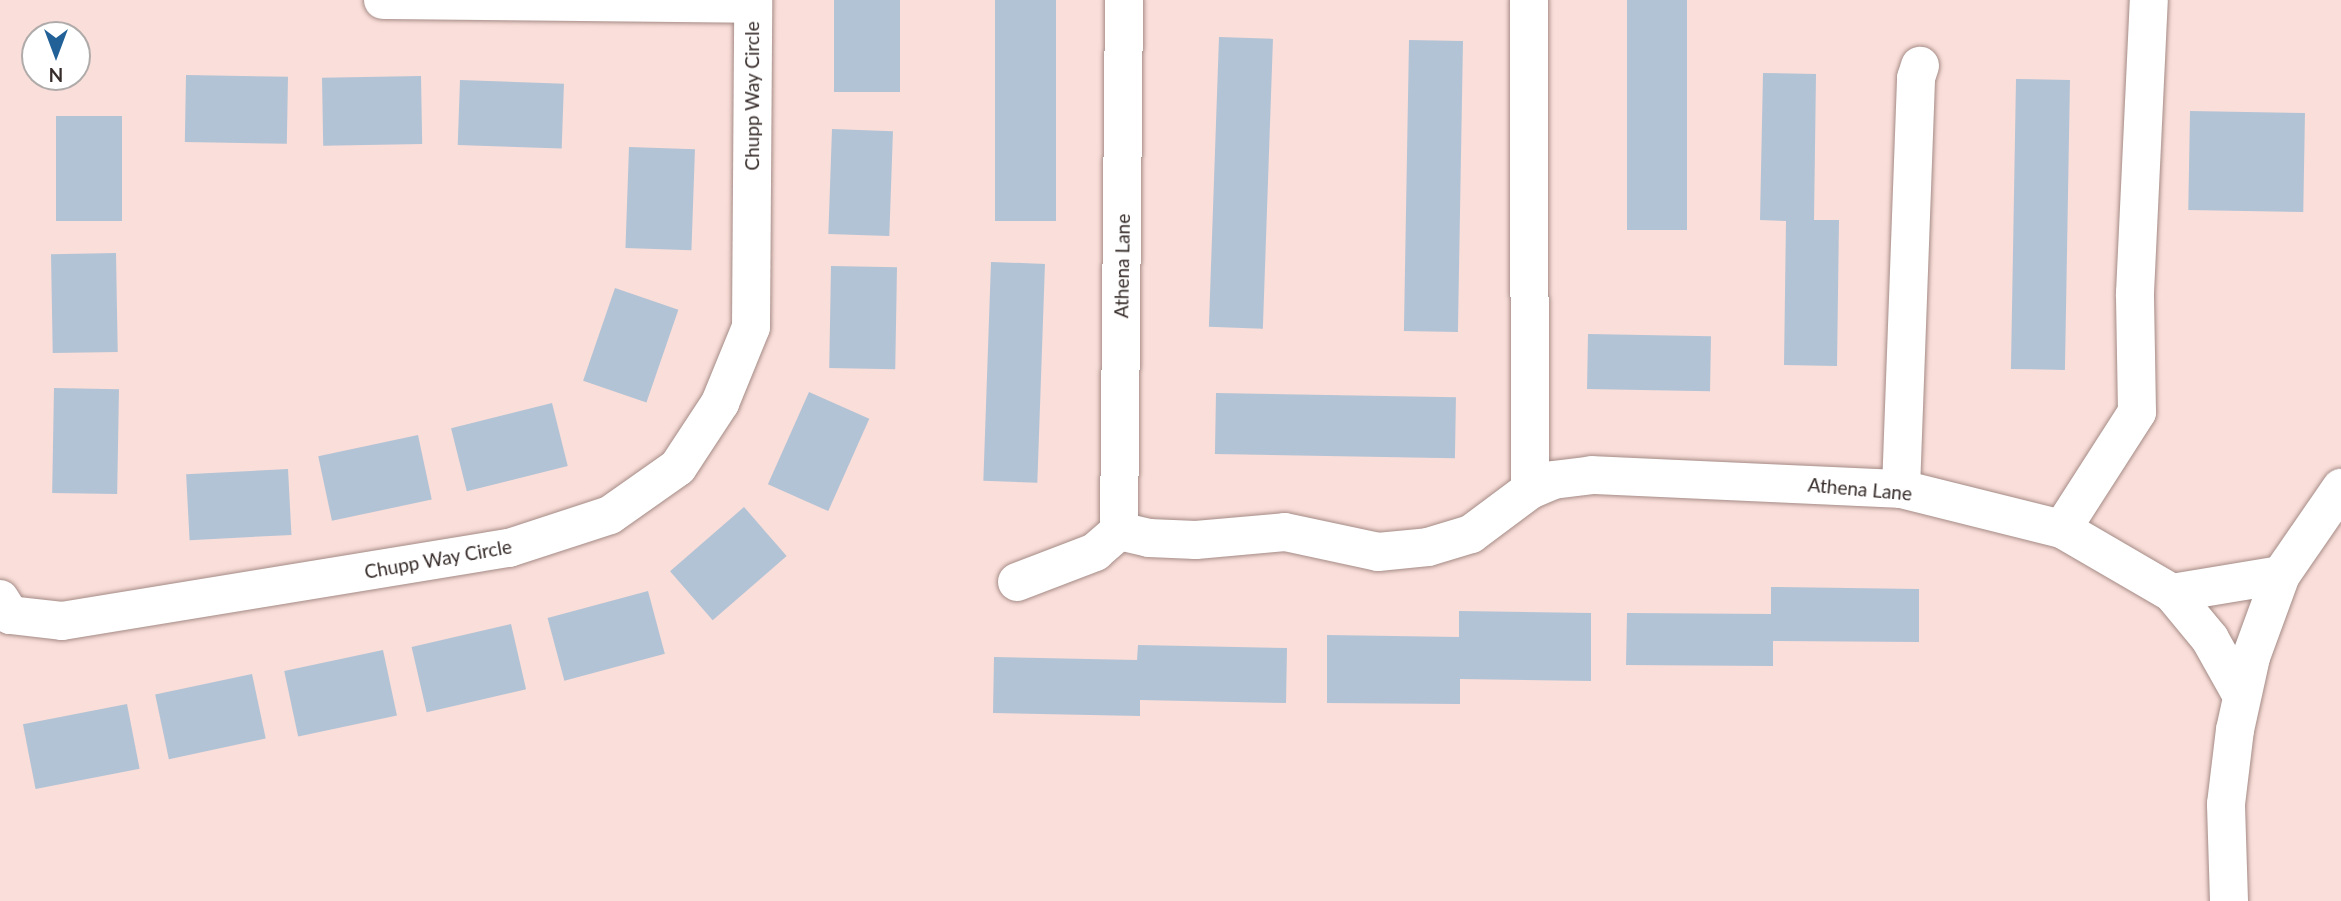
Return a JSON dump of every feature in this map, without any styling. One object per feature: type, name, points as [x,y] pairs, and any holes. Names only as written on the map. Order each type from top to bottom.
[{"type":"street","points":[[383,0],[753,2]]},
{"type":"street","name":"Athena Lane","points":[[1124,0],[1119,531],[1149,538],[1196,540],[1285,532],[1378,552],[1416,548],[1471,534],[1530,490],[1553,480],[1592,475],[1901,489],[2062,529],[2172,593],[2210,639],[2242,696]]},
{"type":"street","points":[[1529,0],[1530,490]]},
{"type":"street","points":[[2062,529],[2137,412],[2135,293],[2149,0]]},
{"type":"street","name":"Chupp Way Circle","points":[[0,599],[10,615],[62,621],[509,548],[610,515],[678,467],[720,403],[751,327],[753,2]]},
{"type":"street","points":[[1901,489],[1916,78],[1920,66]]},
{"type":"street","points":[[2229,901],[2226,804],[2242,696],[2281,575],[2341,488]]},
{"type":"street","points":[[1017,582],[1095,552],[1119,531]]},
{"type":"street","points":[[2172,593],[2281,575]]},
{"type":"building","points":[[834,0],[900,0],[900,92],[834,92]]},
{"type":"building","points":[[995,0],[1056,0],[1056,221],[995,221]]},
{"type":"building","points":[[1627,0],[1687,0],[1687,230],[1627,230]]},
{"type":"building","points":[[1219,37],[1273,39],[1263,329],[1209,327]]},
{"type":"building","points":[[1409,40],[1463,41],[1458,332],[1404,331]]},
{"type":"building","points":[[1763,73],[1816,74],[1814,220],[1839,220],[1837,366],[1784,365],[1786,221],[1760,220]]},
{"type":"building","points":[[186,75],[288,77],[287,144],[185,142]]},
{"type":"building","points":[[421,76],[422,144],[323,146],[322,78]]},
{"type":"building","points":[[2016,79],[2070,80],[2065,370],[2011,369]]},
{"type":"building","points":[[460,80],[564,84],[562,149],[458,145]]},
{"type":"building","points":[[2190,111],[2305,113],[2303,212],[2188,210]]},
{"type":"building","points":[[56,116],[122,116],[122,221],[56,221]]},
{"type":"building","points":[[832,129],[893,131],[889,236],[828,234]]},
{"type":"building","points":[[629,147],[695,149],[691,250],[625,248]]},
{"type":"building","points":[[116,253],[118,352],[53,353],[51,254]]},
{"type":"building","points":[[991,262],[1045,264],[1037,483],[983,481]]},
{"type":"building","points":[[831,266],[897,267],[895,369],[829,368]]},
{"type":"building","points":[[615,288],[678,310],[646,402],[583,381]]},
{"type":"building","points":[[1588,334],[1711,336],[1710,391],[1587,389]]},
{"type":"building","points":[[54,388],[119,389],[117,494],[52,493]]},
{"type":"building","points":[[809,392],[869,419],[828,511],[768,484]]},
{"type":"building","points":[[1216,393],[1456,397],[1455,458],[1215,454]]},
{"type":"building","points":[[552,403],[568,466],[467,491],[451,428]]},
{"type":"building","points":[[418,435],[432,500],[332,521],[318,456]]},
{"type":"building","points":[[288,469],[291,535],[190,540],[186,474]]},
{"type":"building","points":[[744,507],[787,556],[713,620],[670,571]]},
{"type":"building","points":[[1771,587],[1919,589],[1919,642],[1773,641],[1773,666],[1626,665],[1627,613],[1771,614]]},
{"type":"building","points":[[648,591],[665,654],[564,681],[548,618]]},
{"type":"building","points":[[1459,611],[1591,613],[1591,681],[1460,679],[1460,704],[1327,703],[1327,635],[1459,637]]},
{"type":"building","points":[[511,624],[526,689],[427,712],[412,647]]},
{"type":"building","points":[[1138,645],[1287,648],[1286,703],[1140,700],[1140,716],[993,713],[994,657],[1137,660]]},
{"type":"building","points":[[383,650],[397,716],[298,737],[284,671]]},
{"type":"building","points":[[252,674],[266,739],[169,759],[155,695]]},
{"type":"building","points":[[127,704],[140,769],[36,789],[23,724]]}]
